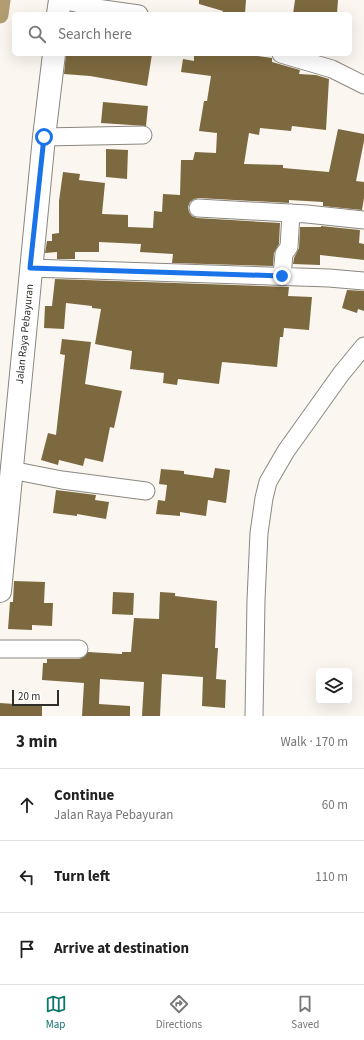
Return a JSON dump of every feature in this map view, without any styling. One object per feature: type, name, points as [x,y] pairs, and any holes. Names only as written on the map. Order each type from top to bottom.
[{"type":"main road","points":[[58,12],[60,0]]},
{"type":"main road","name":"Jalan Raya Pebayuran","points":[[0,591],[30,268],[54,56]]},
{"type":"street","points":[[63,0],[97,8],[125,12]]},
{"type":"street","points":[[288,56],[332,69],[364,85]]},
{"type":"street","points":[[44,137],[143,135]]},
{"type":"street","points":[[198,208],[291,213],[364,220]]},
{"type":"street","points":[[282,276],[284,254],[289,247],[291,213]]},
{"type":"street","points":[[30,268],[282,276],[364,281]]},
{"type":"street","points":[[254,716],[259,533],[268,482],[286,450],[341,374],[364,346]]},
{"type":"street","points":[[11,470],[62,480],[146,491]]},
{"type":"street","points":[[0,649],[79,649]]},
{"type":"building","points":[[199,0],[246,0],[245,12],[223,12],[199,4]]},
{"type":"building","points":[[295,0],[338,0],[337,12],[293,12]]},
{"type":"building","points":[[66,56],[152,56],[147,86],[90,76],[64,74]]},
{"type":"building","points":[[194,56],[258,56],[272,58],[272,62],[300,70],[299,74],[316,75],[329,79],[326,130],[292,126],[291,131],[260,128],[259,135],[249,133],[244,164],[283,165],[283,168],[329,172],[338,129],[364,134],[356,181],[364,182],[362,210],[323,206],[323,202],[289,200],[289,203],[199,198],[190,202],[188,207],[189,212],[192,216],[197,218],[280,223],[279,244],[274,253],[273,266],[172,263],[173,254],[140,252],[141,244],[99,242],[99,252],[75,252],[75,259],[57,259],[57,252],[45,253],[47,241],[52,241],[52,234],[59,233],[59,201],[63,172],[80,174],[79,180],[105,183],[102,214],[128,215],[128,227],[153,228],[154,211],[162,212],[163,194],[180,195],[181,160],[193,160],[195,152],[216,153],[217,133],[199,131],[204,101],[207,101],[211,76],[181,72],[183,59],[194,61]]},
{"type":"building","points":[[103,102],[148,106],[146,126],[101,123]]},
{"type":"building","points":[[106,149],[128,150],[127,179],[106,177]]},
{"type":"building","points":[[321,226],[360,230],[359,243],[364,244],[364,260],[320,255],[320,265],[293,264],[299,248],[300,227]]},
{"type":"building","points":[[55,279],[289,287],[288,296],[312,297],[309,330],[284,328],[283,337],[280,337],[277,367],[222,362],[219,384],[178,379],[177,385],[163,383],[164,373],[130,369],[132,351],[95,344],[101,309],[92,308],[92,306],[66,303],[64,329],[44,328],[45,306],[52,306]]},
{"type":"building","points":[[347,290],[364,291],[364,311],[358,309],[357,313],[342,308]]},
{"type":"building","points":[[62,339],[91,342],[85,384],[122,391],[114,428],[110,427],[103,462],[85,458],[83,466],[59,460],[58,465],[41,460],[48,433],[56,435],[65,355],[60,354]]},
{"type":"building","points":[[215,468],[230,470],[226,503],[208,500],[206,516],[180,512],[180,516],[156,514],[158,500],[165,501],[167,485],[159,484],[161,469],[184,471],[184,474],[213,478]]},
{"type":"building","points":[[56,490],[96,495],[95,500],[109,502],[106,519],[77,514],[77,516],[53,513]]},
{"type":"building","points":[[14,581],[45,582],[44,603],[53,603],[52,626],[32,625],[32,630],[8,629],[10,602],[13,602]]},
{"type":"building","points":[[113,592],[134,593],[133,615],[112,614]]},
{"type":"building","points":[[160,592],[175,593],[175,596],[217,601],[215,648],[218,648],[216,679],[226,680],[225,708],[202,706],[203,677],[162,674],[160,716],[142,716],[144,682],[100,679],[99,704],[130,706],[130,716],[82,716],[84,683],[42,680],[43,663],[47,663],[47,659],[79,659],[84,657],[88,652],[122,654],[122,652],[131,652],[134,618],[159,619]]},
{"type":"building","points":[[0,703],[42,706],[42,716],[0,716]]},
{"type":"waterway","points":[[0,15],[2,0]]},
{"type":"route","points":[[44,137],[30,268],[282,276]]}]
